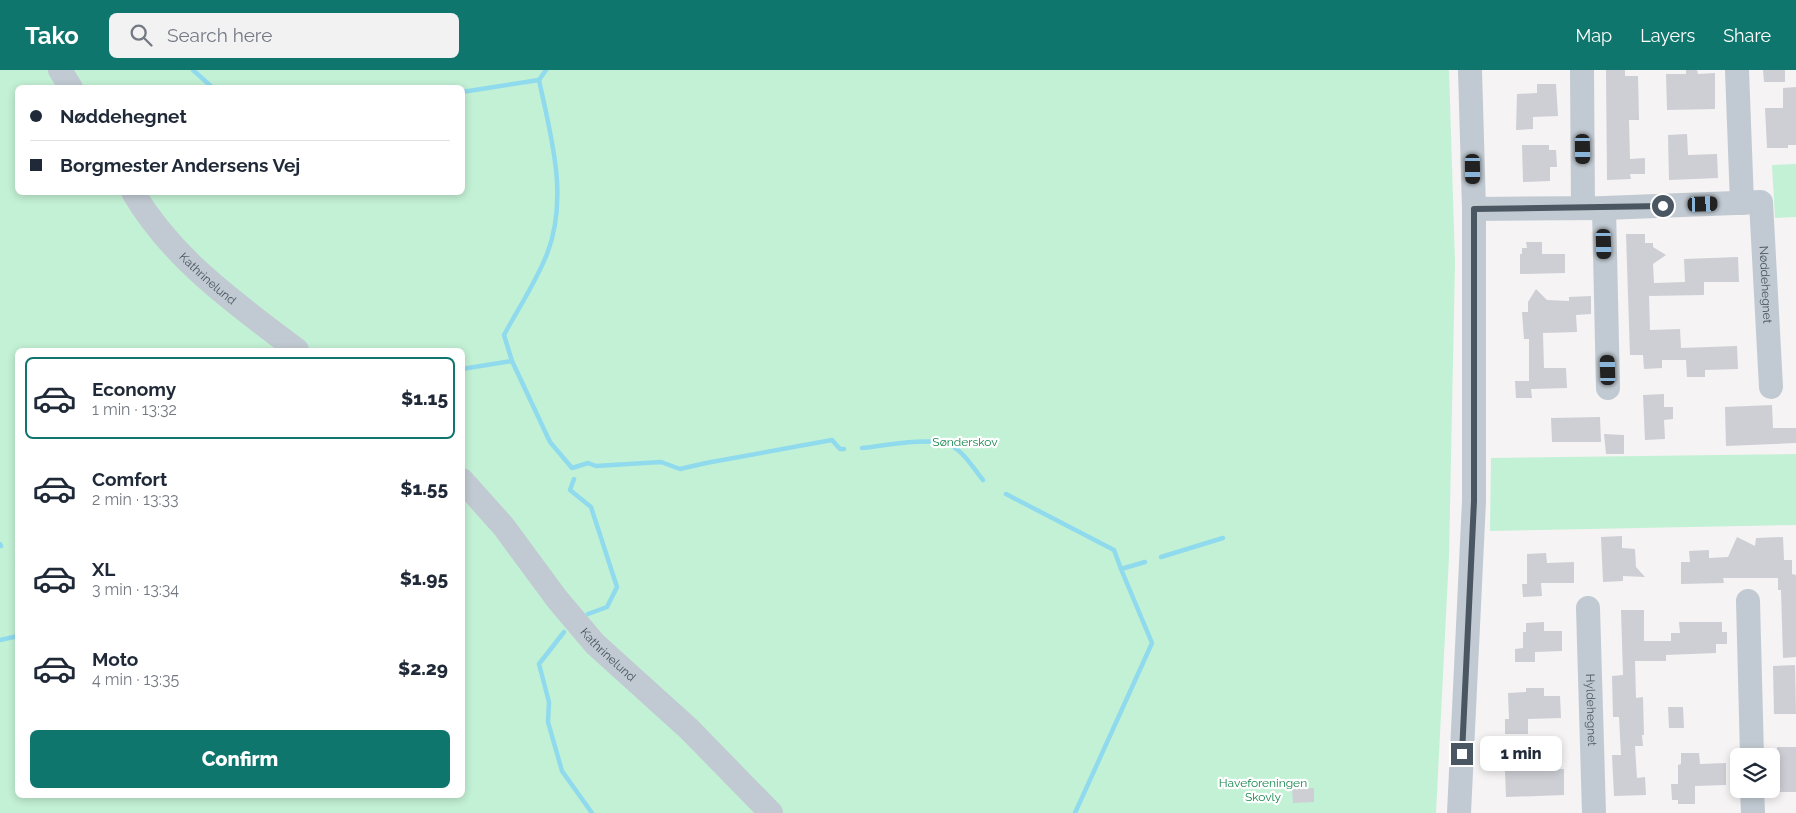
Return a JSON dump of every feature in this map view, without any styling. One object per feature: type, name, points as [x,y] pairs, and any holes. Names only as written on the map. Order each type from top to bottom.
[{"type":"street","points":[[60,70],[69,85]]},
{"type":"street","points":[[1459,813],[1474,501],[1474,209],[1470,70]]},
{"type":"street","points":[[1582,70],[1608,388]]},
{"type":"street","points":[[1737,70],[1742,203]]},
{"type":"street","name":"Kathrinelund","points":[[135,195],[142,208],[180,256],[231,300],[294,348]]},
{"type":"street","name":"Nøddehegnet","points":[[1474,209],[1593,208],[1761,202],[1772,387]]},
{"type":"street","name":"Kathrinelund","points":[[465,483],[504,527],[557,599],[595,644],[689,729],[771,813]]},
{"type":"street","points":[[1748,601],[1752,748]]},
{"type":"street","name":"Hyldehegnet","points":[[1588,608],[1594,813]]},
{"type":"street","points":[[1752,798],[1753,813]]},
{"type":"green space","name":"Sønderskov","points":[[0,70],[1449,70],[1455,263],[1449,556],[1436,813],[0,813]]},
{"type":"green space","points":[[1796,164],[1796,217],[1775,218],[1772,165]]},
{"type":"green space","points":[[1796,454],[1796,525],[1490,531],[1491,458]]},
{"type":"building","points":[[1606,70],[1625,70],[1625,76],[1638,76],[1639,120],[1629,120],[1630,159],[1645,158],[1645,174],[1630,174],[1631,179],[1607,180]]},
{"type":"building","points":[[1686,70],[1697,70],[1698,74],[1715,73],[1715,109],[1667,110],[1666,74],[1686,74]]},
{"type":"building","points":[[1763,70],[1785,70],[1785,82],[1764,82]]},
{"type":"building","points":[[1537,84],[1556,84],[1558,116],[1533,117],[1533,129],[1516,130],[1517,94],[1537,93]]},
{"type":"building","points":[[1796,87],[1796,145],[1788,145],[1788,148],[1767,148],[1765,108],[1783,108],[1783,88]]},
{"type":"building","points":[[1687,134],[1688,155],[1717,154],[1718,178],[1669,180],[1668,135]]},
{"type":"building","points":[[1522,145],[1549,145],[1549,150],[1556,150],[1557,167],[1550,167],[1550,181],[1523,182]]},
{"type":"building","points":[[1626,234],[1645,234],[1645,243],[1653,243],[1653,247],[1666,255],[1653,264],[1654,283],[1685,282],[1684,259],[1738,257],[1739,282],[1704,282],[1704,295],[1649,296],[1650,330],[1680,329],[1681,348],[1737,346],[1738,369],[1705,370],[1705,377],[1687,377],[1686,360],[1662,360],[1662,368],[1644,369],[1643,355],[1630,355]]},
{"type":"building","points":[[1526,242],[1542,242],[1542,254],[1565,254],[1565,273],[1520,274],[1520,254],[1522,254],[1522,248],[1527,248]]},
{"type":"building","points":[[1536,289],[1547,300],[1569,301],[1569,297],[1591,296],[1591,314],[1576,315],[1577,332],[1543,333],[1544,368],[1566,368],[1567,388],[1531,389],[1532,398],[1516,398],[1515,381],[1529,381],[1529,339],[1524,339],[1522,312],[1528,312],[1528,302]]},
{"type":"building","points":[[1664,394],[1664,407],[1673,407],[1673,419],[1664,420],[1665,439],[1645,440],[1643,395]]},
{"type":"building","points":[[1772,405],[1773,428],[1796,428],[1796,443],[1726,446],[1725,407]]},
{"type":"building","points":[[1600,417],[1601,442],[1552,442],[1551,418]]},
{"type":"building","points":[[1604,434],[1624,435],[1624,454],[1606,454]]},
{"type":"building","points":[[1622,536],[1622,548],[1635,549],[1636,567],[1645,577],[1623,576],[1623,581],[1603,582],[1601,537]]},
{"type":"building","points":[[1737,537],[1755,546],[1756,538],[1783,537],[1784,560],[1792,560],[1792,574],[1796,575],[1796,657],[1783,658],[1781,590],[1778,590],[1778,578],[1723,578],[1724,583],[1681,584],[1681,562],[1690,562],[1689,551],[1709,550],[1709,558],[1728,557]]},
{"type":"building","points":[[1546,553],[1547,563],[1574,562],[1574,583],[1541,583],[1542,596],[1523,597],[1522,584],[1527,584],[1527,554]]},
{"type":"building","points":[[1621,610],[1644,610],[1644,641],[1671,641],[1671,633],[1680,633],[1679,622],[1722,622],[1722,632],[1727,632],[1727,644],[1716,644],[1716,653],[1666,655],[1666,661],[1635,661],[1636,698],[1643,697],[1644,735],[1642,735],[1643,746],[1635,746],[1637,778],[1645,777],[1646,795],[1614,796],[1612,755],[1621,755],[1619,717],[1613,717],[1612,676],[1623,675]]},
{"type":"building","points":[[1544,622],[1544,631],[1562,631],[1562,651],[1535,652],[1535,662],[1515,662],[1515,649],[1523,648],[1523,632],[1526,632],[1526,623]]},
{"type":"building","points":[[1795,665],[1796,714],[1774,714],[1773,666]]},
{"type":"building","points":[[1526,688],[1544,688],[1544,696],[1560,696],[1561,718],[1528,719],[1528,734],[1505,734],[1505,719],[1509,719],[1508,693],[1526,692]]},
{"type":"building","points":[[1668,707],[1683,707],[1684,728],[1669,728]]},
{"type":"building","points":[[1796,747],[1796,792],[1780,792],[1780,748],[1777,748]]},
{"type":"building","points":[[1681,753],[1699,753],[1700,764],[1726,763],[1726,785],[1695,786],[1695,804],[1678,804],[1678,800],[1672,800],[1671,784],[1678,784],[1678,765],[1681,764]]},
{"type":"building","points":[[1564,769],[1564,795],[1506,797],[1505,771]]},
{"type":"building","points":[[1314,788],[1314,802],[1293,803],[1292,789]]},
{"type":"waterway","points":[[193,70],[210,85]]},
{"type":"waterway","points":[[546,70],[539,80],[553,145],[556,167],[557,211],[547,254],[538,275],[504,335],[512,361],[550,442],[572,468],[588,463],[596,466],[661,462],[680,469],[832,440],[840,449],[844,449]]},
{"type":"waterway","points":[[465,92],[539,80]]},
{"type":"waterway","points":[[465,369],[512,361]]},
{"type":"waterway","points":[[862,448],[930,441],[948,444],[963,455],[983,480]]},
{"type":"waterway","points":[[574,479],[570,490],[591,507],[617,587],[607,607],[588,614]]},
{"type":"waterway","points":[[1006,494],[1114,550],[1121,569]]},
{"type":"waterway","points":[[1161,557],[1223,538]]},
{"type":"waterway","points":[[1075,813],[1152,643],[1121,569],[1145,562]]},
{"type":"waterway","points":[[564,632],[539,664],[549,702],[548,722],[562,771],[592,813]]},
{"type":"waterway","points":[[0,640],[15,637]]},
{"type":"route","points":[[1462,754],[1474,501],[1474,209],[1663,206]]},
{"type":"park label","name":"Haveforeningen Skovly","points":[[1263,790]]}]
